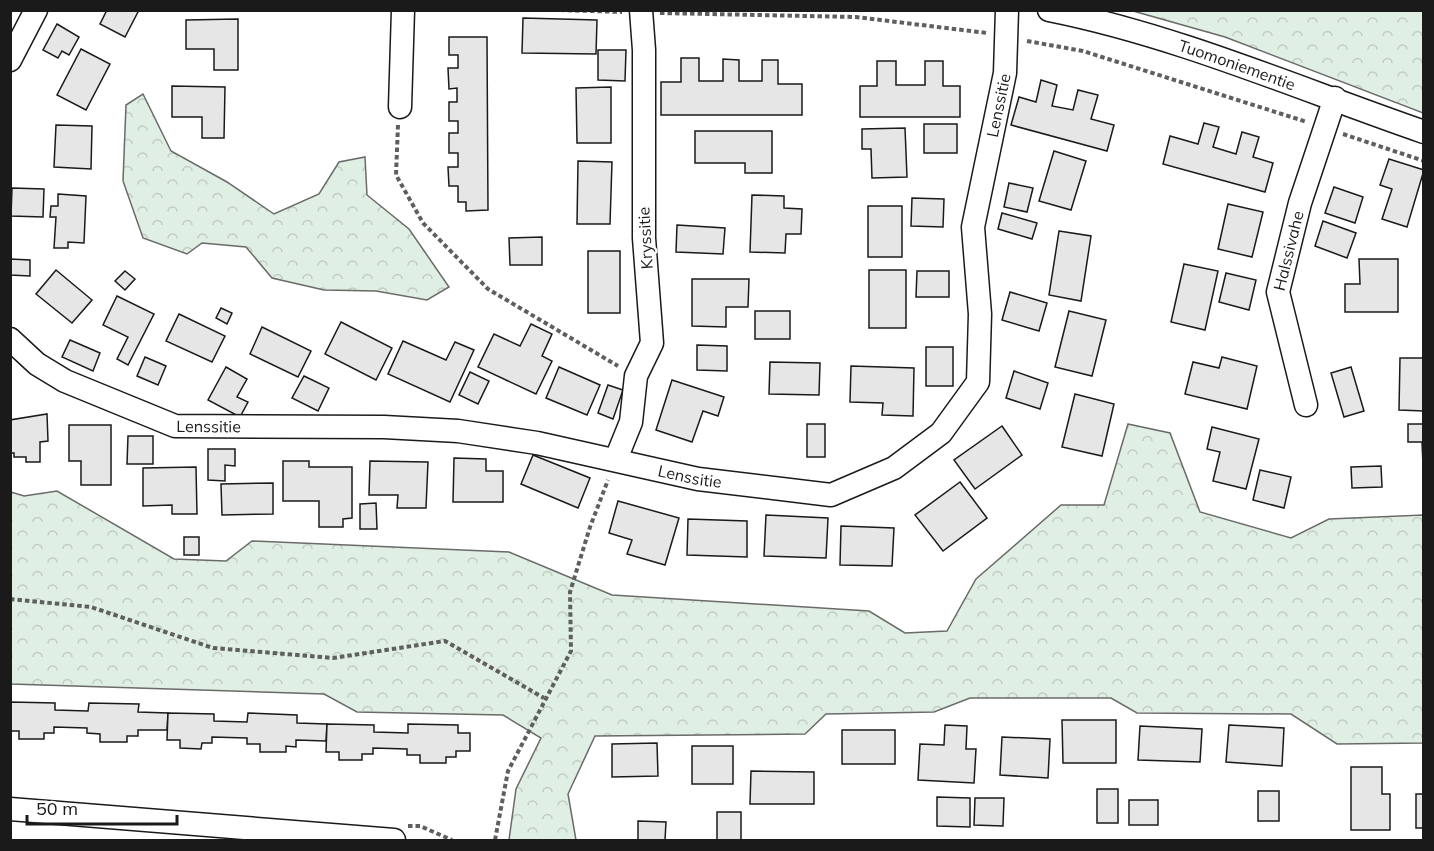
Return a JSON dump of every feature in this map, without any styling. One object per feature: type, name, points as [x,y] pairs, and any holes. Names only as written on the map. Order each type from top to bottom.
[{"type":"street","points":[[10,60],[36,10]]},
{"type":"street","points":[[400,107],[404,10]]},
{"type":"street","name":"Kryssitie","points":[[616,459],[631,422],[636,376],[652,343],[644,238],[644,50],[641,10]]},
{"type":"street","name":"Lenssitie","points":[[10,339],[37,364],[65,381],[175,426],[384,427],[458,431],[616,459],[698,479],[831,495],[894,468],[941,433],[978,382],[980,314],[973,227],[1005,73],[1007,10]]},
{"type":"street","name":"Tuomoniementie","points":[[1049,10],[1138,32],[1219,56],[1424,132]]},
{"type":"street","name":"Halssivahe","points":[[1306,405],[1278,292],[1300,203],[1335,98]]},
{"type":"street","points":[[10,809],[394,840]]},
{"type":"path","points":[[400,107],[396,175],[423,224],[488,289],[636,376]]},
{"type":"path","points":[[495,840],[508,771],[544,698],[571,651],[570,592],[590,527],[616,459]]},
{"type":"path","points":[[10,599],[91,607],[213,648],[333,658],[445,641],[544,698]]},
{"type":"green space","points":[[1133,11],[1423,11],[1423,113],[1225,37]]},
{"type":"green space","points":[[143,94],[171,151],[227,182],[274,214],[319,194],[339,162],[365,157],[367,195],[409,229],[449,287],[427,300],[376,291],[324,290],[272,278],[246,247],[202,243],[187,254],[143,238],[123,181],[126,105]]},
{"type":"green space","points":[[1128,424],[1170,433],[1200,512],[1291,538],[1329,519],[1423,515],[1423,743],[1337,744],[1291,714],[1137,713],[1111,698],[970,698],[934,712],[826,714],[805,734],[595,736],[568,794],[576,840],[509,840],[516,789],[541,738],[503,715],[357,712],[324,694],[11,684],[11,492],[24,496],[57,491],[174,559],[226,561],[252,541],[509,552],[612,595],[869,611],[905,633],[947,631],[976,579],[1061,505],[1104,505]]},
{"type":"building","points":[[107,10],[139,10],[125,37],[100,24]]},
{"type":"building","points":[[523,18],[597,20],[596,54],[522,53]]},
{"type":"building","points":[[238,19],[238,70],[214,70],[214,49],[186,49],[186,20]]},
{"type":"building","points":[[57,24],[79,37],[69,55],[62,51],[58,58],[43,50]]},
{"type":"building","points":[[449,37],[487,37],[488,210],[466,211],[466,202],[458,202],[458,186],[449,186],[448,167],[458,167],[458,153],[449,153],[449,133],[458,133],[458,121],[449,121],[449,102],[457,102],[457,88],[449,89],[448,68],[458,68],[458,55],[449,55]]},
{"type":"building","points":[[81,49],[110,64],[86,110],[57,95]]},
{"type":"building","points":[[598,50],[626,50],[625,81],[598,80]]},
{"type":"building","points":[[681,58],[699,58],[699,81],[723,81],[723,59],[739,60],[739,81],[762,81],[762,60],[778,60],[778,84],[802,84],[802,115],[661,115],[661,82],[681,82]]},
{"type":"building","points":[[877,61],[896,61],[896,85],[925,85],[925,61],[943,61],[943,86],[960,86],[960,117],[860,117],[860,86],[877,86]]},
{"type":"building","points":[[1041,80],[1057,85],[1052,106],[1073,110],[1078,90],[1098,95],[1091,119],[1114,125],[1107,151],[1011,125],[1019,97],[1036,102]]},
{"type":"building","points":[[172,86],[225,87],[224,138],[202,138],[202,117],[172,117]]},
{"type":"building","points":[[611,87],[611,143],[577,143],[576,88]]},
{"type":"building","points":[[1204,123],[1219,127],[1213,147],[1236,154],[1242,132],[1259,137],[1253,157],[1273,163],[1265,192],[1163,164],[1170,136],[1198,144]]},
{"type":"building","points":[[924,124],[957,124],[957,153],[924,153]]},
{"type":"building","points":[[56,125],[92,126],[91,169],[54,167]]},
{"type":"building","points":[[905,128],[907,177],[872,178],[871,149],[862,149],[862,129]]},
{"type":"building","points":[[695,131],[772,131],[772,173],[745,173],[745,163],[695,163]]},
{"type":"building","points":[[1054,151],[1086,161],[1071,210],[1039,201]]},
{"type":"building","points":[[1389,159],[1424,170],[1407,227],[1382,219],[1392,189],[1380,185]]},
{"type":"building","points":[[578,161],[612,162],[610,224],[577,224]]},
{"type":"building","points":[[1009,183],[1033,188],[1027,212],[1004,207]]},
{"type":"building","points":[[1334,187],[1363,197],[1355,223],[1325,213]]},
{"type":"building","points":[[12,188],[44,189],[43,217],[11,216]]},
{"type":"building","points":[[58,194],[86,196],[84,243],[68,242],[68,248],[54,248],[56,217],[50,217],[51,206],[58,206]]},
{"type":"building","points":[[752,195],[784,196],[784,208],[802,209],[801,234],[786,234],[785,253],[750,252]]},
{"type":"building","points":[[912,198],[944,199],[943,227],[911,226]]},
{"type":"building","points":[[1228,204],[1263,212],[1252,257],[1218,249]]},
{"type":"building","points":[[868,206],[902,206],[902,257],[868,257]]},
{"type":"building","points":[[1002,213],[1037,223],[1032,239],[998,229]]},
{"type":"building","points":[[1323,221],[1356,233],[1347,258],[1315,246]]},
{"type":"building","points":[[677,225],[725,228],[723,254],[676,252]]},
{"type":"building","points":[[1059,231],[1091,236],[1081,301],[1049,295]]},
{"type":"building","points":[[542,237],[542,265],[510,265],[509,238]]},
{"type":"building","points":[[588,251],[620,251],[620,313],[588,313]]},
{"type":"building","points":[[10,259],[30,260],[30,276],[10,275]]},
{"type":"building","points":[[1359,259],[1398,259],[1398,312],[1345,312],[1345,284],[1360,284]]},
{"type":"building","points":[[1184,264],[1218,271],[1205,330],[1171,322]]},
{"type":"building","points":[[56,270],[92,300],[72,323],[36,294]]},
{"type":"building","points":[[869,270],[906,270],[906,328],[869,328]]},
{"type":"building","points":[[125,271],[135,279],[125,290],[115,281]]},
{"type":"building","points":[[917,271],[949,271],[949,297],[916,297]]},
{"type":"building","points":[[1226,273],[1256,280],[1249,310],[1219,302]]},
{"type":"building","points":[[692,279],[749,279],[748,307],[726,307],[726,327],[692,326]]},
{"type":"building","points":[[1010,292],[1047,303],[1039,331],[1002,320]]},
{"type":"building","points":[[117,296],[154,314],[128,365],[117,359],[128,337],[103,325]]},
{"type":"building","points":[[221,308],[232,313],[227,324],[216,318]]},
{"type":"building","points":[[755,311],[790,311],[790,339],[755,339]]},
{"type":"building","points":[[1069,311],[1106,320],[1092,376],[1055,367]]},
{"type":"building","points":[[179,314],[225,336],[212,362],[166,341]]},
{"type":"building","points":[[341,322],[392,348],[376,380],[325,354]]},
{"type":"building","points":[[531,324],[552,334],[542,356],[552,361],[536,394],[478,367],[494,334],[520,346]]},
{"type":"building","points":[[262,327],[311,351],[298,377],[250,354]]},
{"type":"building","points":[[70,340],[100,353],[93,371],[62,357]]},
{"type":"building","points":[[403,341],[446,360],[455,342],[474,350],[450,402],[388,374]]},
{"type":"building","points":[[697,345],[727,346],[727,371],[697,370]]},
{"type":"building","points":[[926,347],[953,347],[953,386],[926,386]]},
{"type":"building","points":[[145,357],[166,366],[158,385],[137,376]]},
{"type":"building","points":[[1222,357],[1257,366],[1247,409],[1185,394],[1193,362],[1219,368]]},
{"type":"building","points":[[1400,358],[1424,358],[1424,411],[1399,410]]},
{"type":"building","points":[[770,362],[820,363],[819,395],[769,394]]},
{"type":"building","points":[[851,366],[914,368],[913,416],[882,415],[883,403],[850,402]]},
{"type":"building","points":[[226,367],[247,379],[237,397],[248,402],[240,417],[208,400]]},
{"type":"building","points":[[559,367],[600,385],[587,415],[546,398]]},
{"type":"building","points":[[1351,367],[1364,411],[1344,417],[1331,373]]},
{"type":"building","points":[[1014,371],[1048,383],[1040,409],[1006,398]]},
{"type":"building","points":[[470,372],[489,381],[478,404],[459,395]]},
{"type":"building","points":[[304,376],[329,388],[318,411],[292,398]]},
{"type":"building","points":[[672,380],[724,397],[718,416],[703,411],[692,442],[656,430]]},
{"type":"building","points":[[608,385],[623,390],[613,419],[598,413]]},
{"type":"building","points":[[1075,394],[1114,404],[1102,456],[1062,447]]},
{"type":"building","points":[[47,414],[48,441],[40,442],[40,462],[26,462],[26,457],[14,457],[14,453],[10,453],[10,420]]},
{"type":"building","points":[[807,424],[825,424],[825,457],[807,457]]},
{"type":"building","points":[[1408,424],[1424,424],[1424,488],[1422,442],[1408,442]]},
{"type":"building","points":[[69,425],[111,425],[111,485],[81,485],[81,461],[69,461]]},
{"type":"building","points":[[1002,426],[1022,455],[975,489],[954,460]]},
{"type":"building","points":[[1212,427],[1259,439],[1246,489],[1213,481],[1220,452],[1207,449]]},
{"type":"building","points":[[128,436],[153,436],[153,464],[127,464]]},
{"type":"building","points":[[208,449],[235,449],[235,466],[225,465],[225,481],[208,480]]},
{"type":"building","points":[[533,455],[590,478],[578,508],[521,484]]},
{"type":"building","points":[[454,458],[486,459],[486,471],[503,471],[503,502],[453,502]]},
{"type":"building","points":[[283,461],[309,461],[309,467],[352,467],[352,518],[343,519],[343,527],[319,527],[319,501],[283,501]]},
{"type":"building","points":[[370,461],[428,462],[426,508],[397,508],[398,495],[369,495]]},
{"type":"building","points":[[1381,466],[1382,487],[1352,488],[1351,467]]},
{"type":"building","points":[[196,467],[197,514],[172,514],[172,505],[143,506],[143,468]]},
{"type":"building","points":[[1260,470],[1291,477],[1284,508],[1253,500]]},
{"type":"building","points":[[960,482],[987,518],[943,551],[915,515]]},
{"type":"building","points":[[273,483],[273,514],[222,515],[221,484]]},
{"type":"building","points":[[618,501],[679,518],[665,565],[627,554],[632,540],[609,533]]},
{"type":"building","points":[[376,503],[377,529],[360,529],[360,504]]},
{"type":"building","points":[[766,515],[828,518],[826,558],[764,556]]},
{"type":"building","points":[[688,519],[747,521],[747,557],[687,555]]},
{"type":"building","points":[[841,526],[894,528],[892,566],[840,565]]},
{"type":"building","points":[[184,537],[199,537],[199,555],[184,555]]},
{"type":"building","points":[[10,702],[55,703],[55,710],[88,711],[89,703],[139,704],[138,712],[168,713],[167,730],[138,730],[138,736],[127,736],[127,742],[100,742],[100,734],[87,733],[87,728],[54,727],[54,733],[44,733],[44,739],[19,739],[19,731],[10,731]]},
{"type":"building","points":[[168,713],[214,714],[214,721],[247,722],[248,713],[297,715],[297,723],[327,724],[326,741],[296,740],[296,747],[286,746],[286,752],[260,752],[260,744],[247,744],[247,738],[212,737],[212,743],[202,743],[201,749],[180,748],[180,740],[167,740]]},
{"type":"building","points":[[1062,720],[1116,720],[1116,763],[1063,763]]},
{"type":"building","points":[[327,724],[374,725],[374,732],[408,733],[408,724],[458,725],[458,733],[470,733],[470,751],[456,751],[456,757],[446,757],[446,763],[420,763],[420,755],[407,755],[407,749],[373,748],[373,754],[362,754],[362,760],[339,760],[339,752],[326,752]]},
{"type":"building","points":[[945,725],[967,726],[966,749],[976,749],[974,783],[918,780],[920,744],[944,745]]},
{"type":"building","points":[[1229,725],[1284,728],[1282,766],[1226,762]]},
{"type":"building","points":[[1140,726],[1202,729],[1200,762],[1138,760]]},
{"type":"building","points":[[842,730],[895,730],[895,764],[842,764]]},
{"type":"building","points":[[1002,737],[1050,739],[1048,778],[1000,775]]},
{"type":"building","points":[[657,743],[658,776],[612,777],[612,744]]},
{"type":"building","points":[[692,746],[733,746],[733,784],[692,784]]},
{"type":"building","points":[[1351,767],[1382,767],[1382,794],[1390,794],[1390,830],[1351,830]]},
{"type":"building","points":[[751,771],[814,772],[814,804],[750,804]]},
{"type":"building","points":[[1097,789],[1118,789],[1118,823],[1097,823]]},
{"type":"building","points":[[1258,791],[1279,791],[1279,821],[1258,821]]},
{"type":"building","points":[[1416,794],[1424,794],[1424,828],[1416,828]]},
{"type":"building","points":[[937,797],[970,798],[970,827],[937,826]]},
{"type":"building","points":[[975,798],[1004,798],[1003,826],[974,825]]},
{"type":"building","points":[[1129,800],[1158,800],[1158,825],[1129,825]]},
{"type":"building","points":[[717,812],[741,812],[741,840],[717,840]]},
{"type":"building","points":[[638,821],[666,822],[665,840],[638,840]]}]
